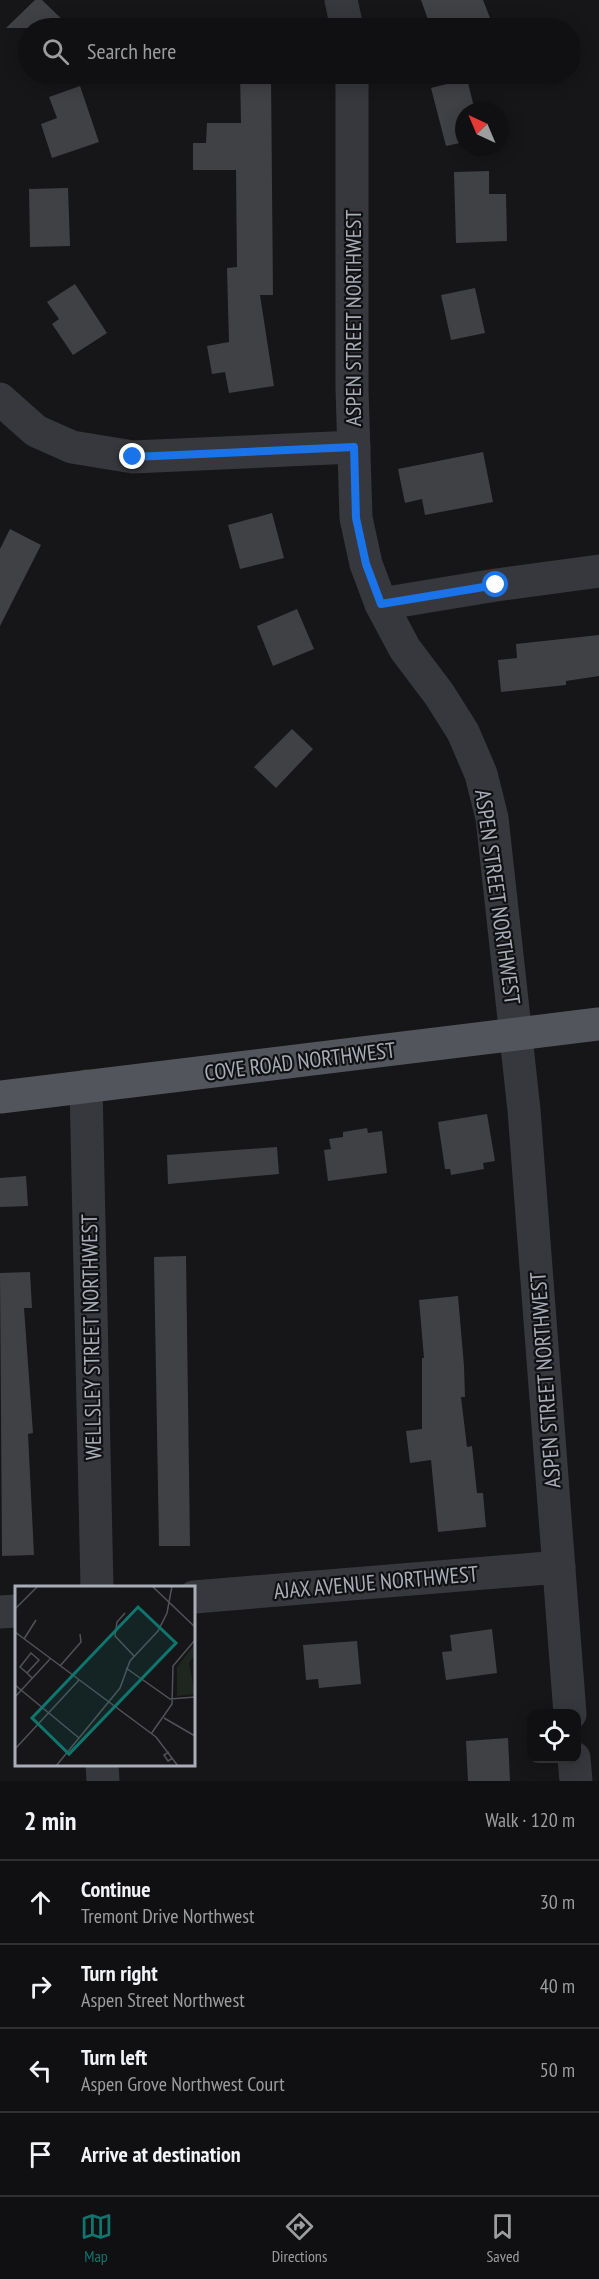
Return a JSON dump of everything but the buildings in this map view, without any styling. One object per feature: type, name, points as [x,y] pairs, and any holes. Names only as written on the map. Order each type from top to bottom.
[{"type":"main road","name":"COVE ROAD NORTHWEST","points":[[0,1097],[599,1024]]},
{"type":"street","points":[[341,0],[345,18]]},
{"type":"street","name":"ASPEN STREET NORTHWEST","points":[[352,84],[356,518],[366,564],[381,604],[405,649],[439,694],[463,732],[480,774],[492,818],[516,1035],[570,1709]]},
{"type":"street","points":[[0,399],[36,431],[72,447],[133,457],[354,447]]},
{"type":"street","points":[[381,604],[496,585],[599,572]]},
{"type":"street","name":"WELLSLEY STREET NORTHWEST","points":[[86,1086],[97,1586]]},
{"type":"street","name":"AJAX AVENUE NORTHWEST","points":[[195,1597],[559,1567]]},
{"type":"street","points":[[0,1612],[15,1611]]},
{"type":"street","points":[[574,1763],[576,1781]]},
{"type":"street","points":[[102,1766],[103,1781]]},
{"type":"route","points":[[133,457],[354,447],[356,518],[366,564],[381,604],[496,585]]}]
